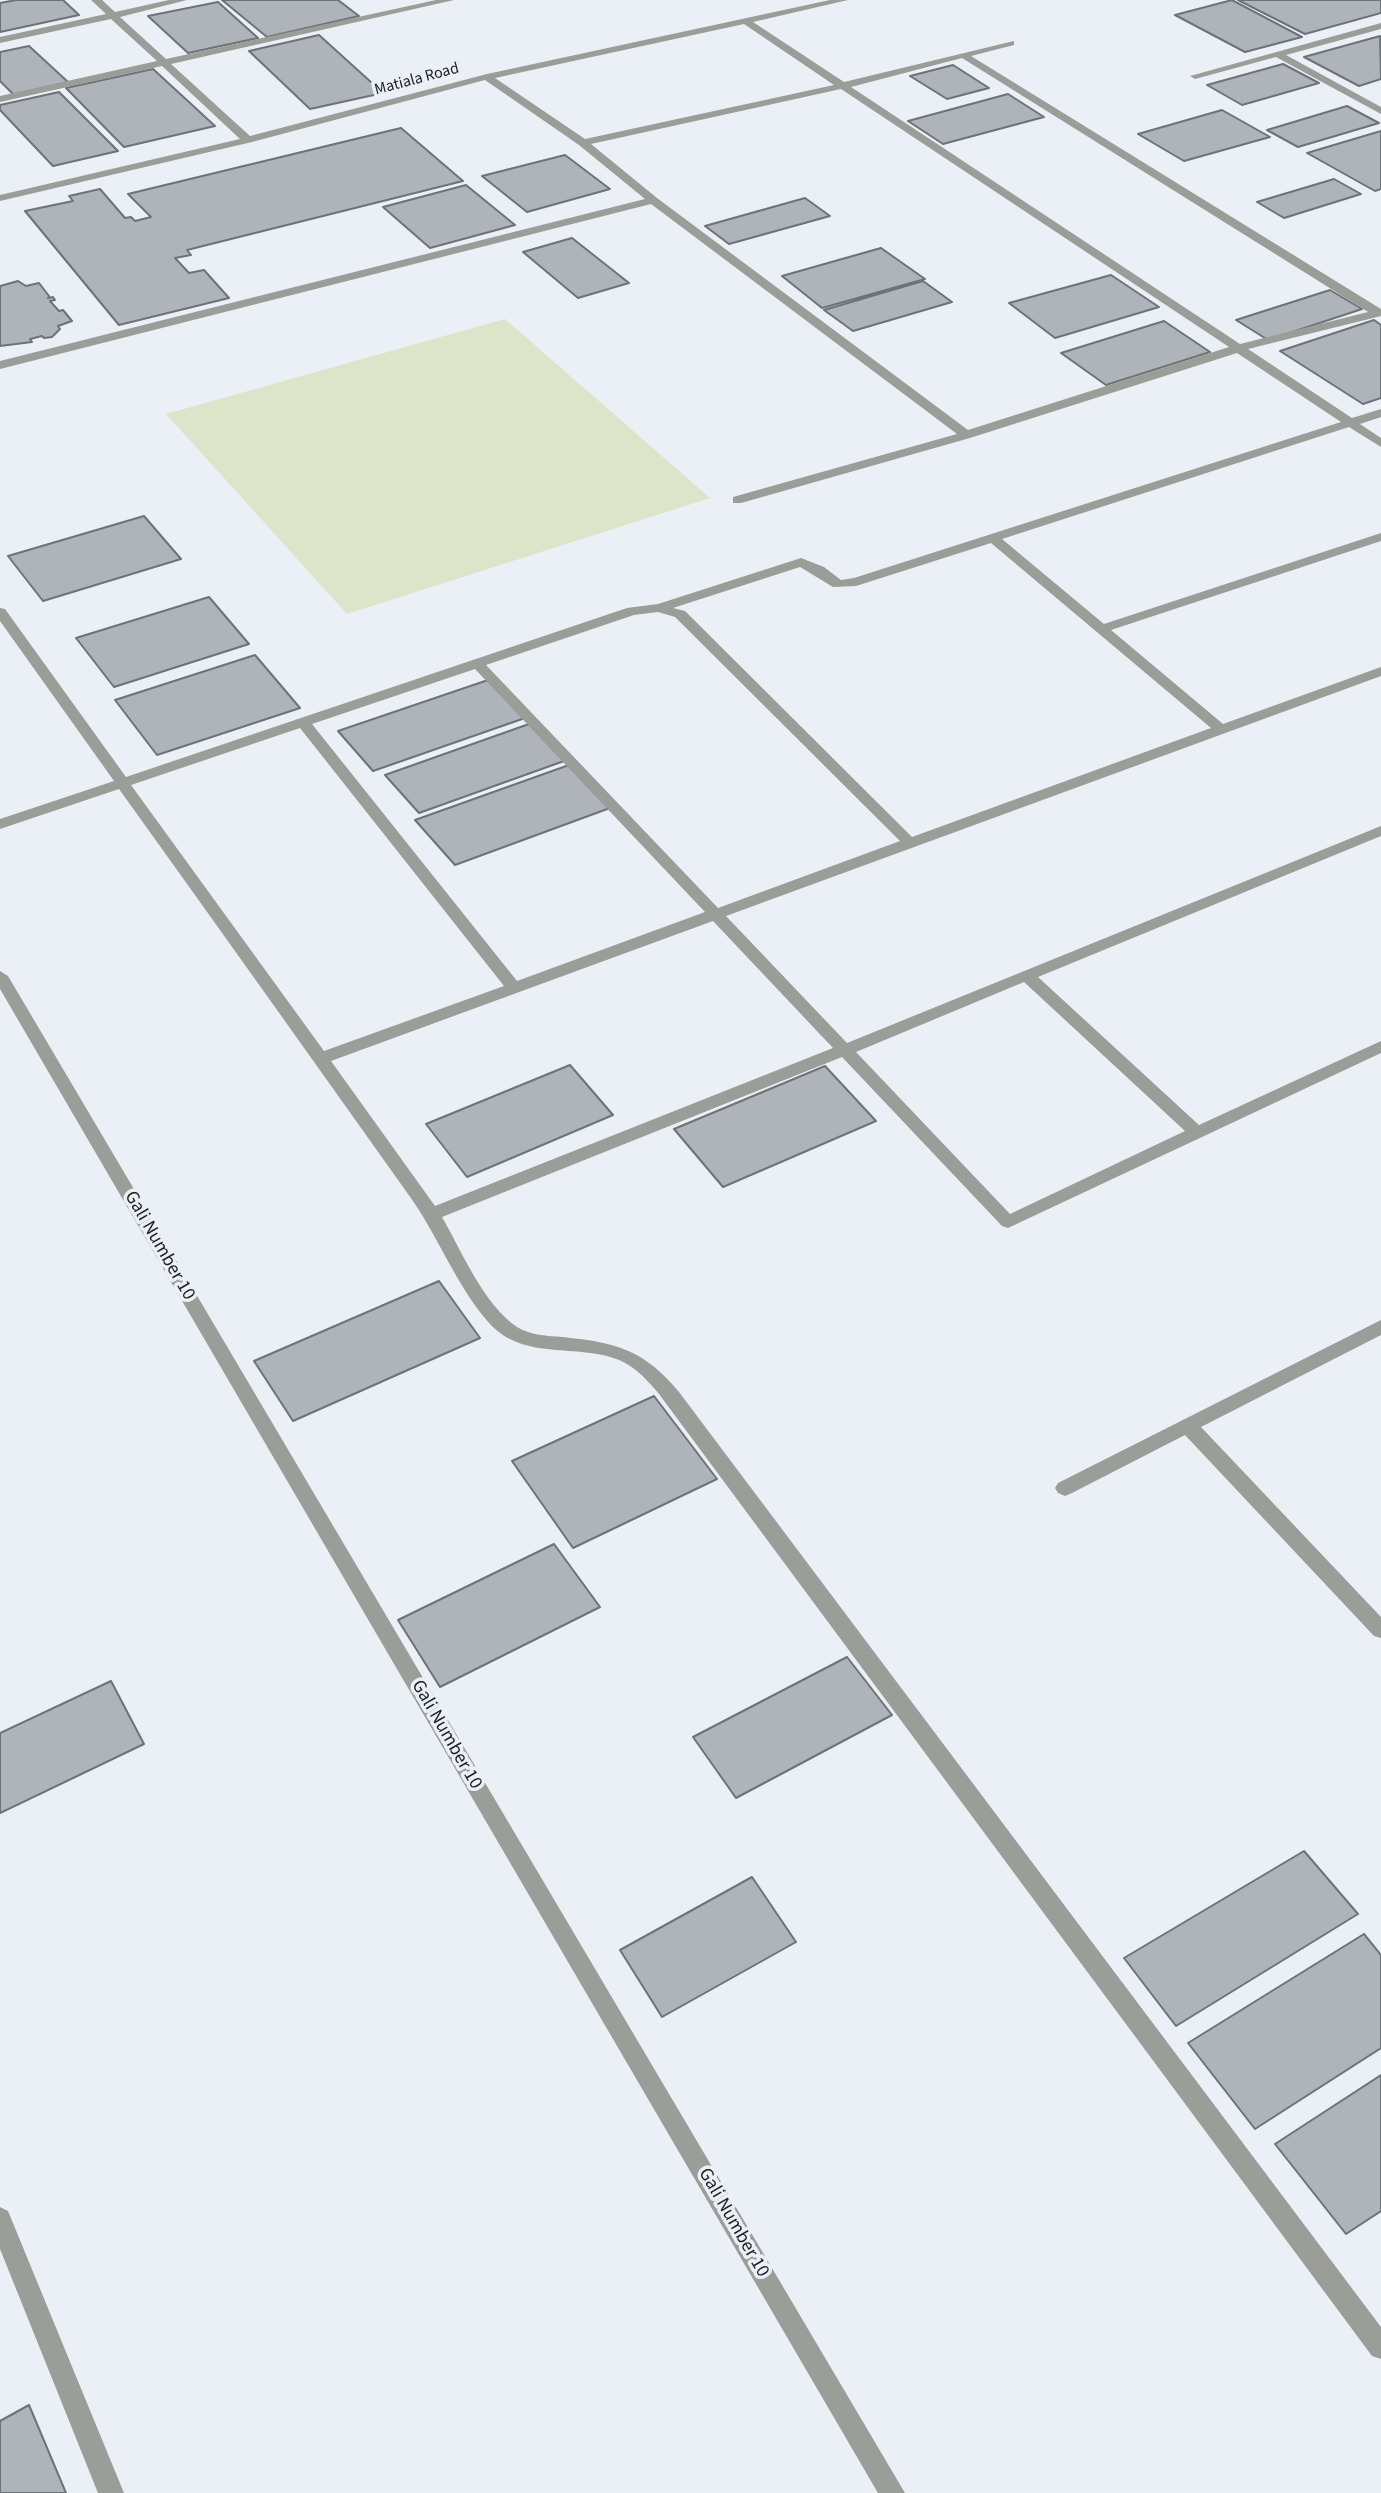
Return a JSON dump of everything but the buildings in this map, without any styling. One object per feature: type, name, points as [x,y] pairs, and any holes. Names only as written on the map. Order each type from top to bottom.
[{"type":"street","points":[[96,0],[248,140]]},
{"type":"street","points":[[0,40],[182,0]]},
{"type":"street","points":[[0,100],[449,0]]},
{"type":"street","name":"Matiala Road","points":[[0,198],[248,140],[487,77],[748,23],[843,0]]},
{"type":"street","points":[[748,23],[1381,443]]},
{"type":"street","points":[[1195,76],[1381,26]]},
{"type":"street","points":[[583,143],[842,86],[1011,44]]},
{"type":"street","points":[[1278,54],[1381,111]]},
{"type":"street","points":[[963,55],[1379,312]]},
{"type":"street","points":[[487,77],[583,143],[653,200],[965,435]]},
{"type":"street","points":[[0,365],[653,200]]},
{"type":"street","points":[[737,500],[965,435],[1239,348],[1379,312]]},
{"type":"street","points":[[0,824],[632,611],[658,608],[801,562],[819,570],[838,584],[847,583],[1381,413]]},
{"type":"street","points":[[1101,629],[1381,537]]},
{"type":"street","points":[[993,538],[1221,729]]},
{"type":"street","points":[[658,608],[680,614],[910,843]]},
{"type":"street","points":[[0,612],[432,1214],[487,1307],[509,1332],[540,1343],[573,1343],[628,1356],[652,1375],[685,1412],[1381,2347]]},
{"type":"street","points":[[476,662],[1007,1222],[1381,1046]]},
{"type":"street","points":[[321,1058],[1381,671]]},
{"type":"street","points":[[303,722],[514,988]]},
{"type":"street","points":[[432,1214],[845,1050],[1381,831]]},
{"type":"street","name":"Gali Number 10","points":[[0,976],[892,2493]]},
{"type":"street","points":[[1027,976],[1196,1132]]},
{"type":"street","points":[[1065,1488],[1381,1328]]},
{"type":"street","points":[[1188,1426],[1381,1630]]},
{"type":"street","points":[[0,2219],[111,2493]]},
{"type":"green space","points":[[505,319],[710,498],[347,614],[166,414]]}]
